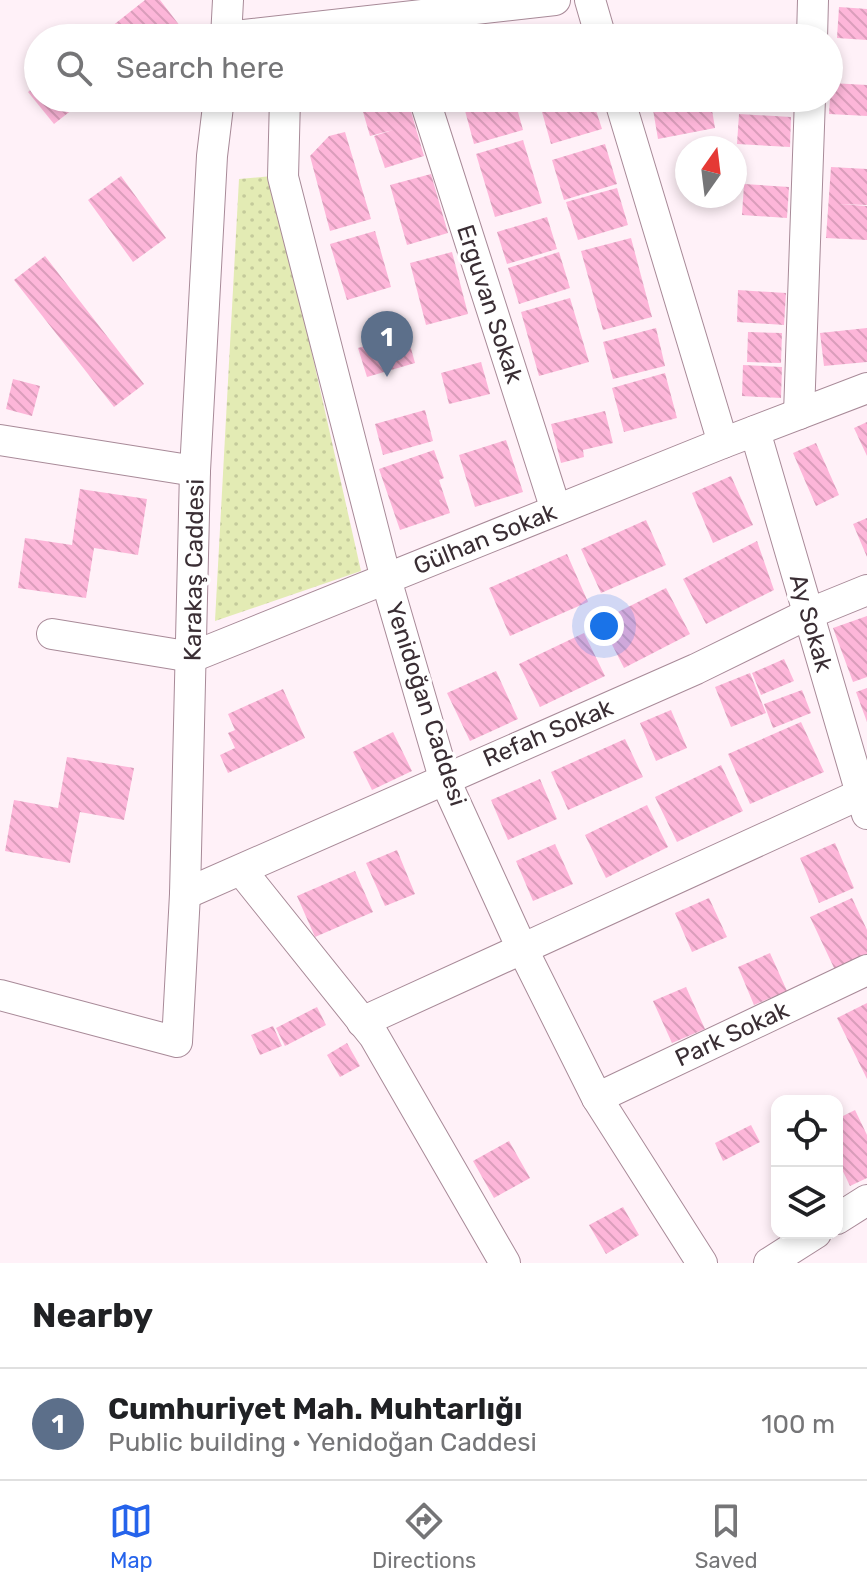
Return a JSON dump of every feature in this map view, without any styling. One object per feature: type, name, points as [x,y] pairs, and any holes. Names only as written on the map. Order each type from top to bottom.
[{"type":"street","points":[[227,24],[228,0]]},
{"type":"street","points":[[590,0],[597,24]]},
{"type":"street","points":[[812,24],[813,0]]},
{"type":"street","points":[[358,24],[539,1]]},
{"type":"street","name":"Karakaş Caddesi","points":[[0,995],[177,1042],[185,894],[195,471],[212,156],[217,112]]},
{"type":"street","name":"Yenidoğan Caddesi","points":[[285,112],[283,177],[386,579],[444,778],[521,947],[597,1098],[702,1263]]},
{"type":"street","name":"Erguvan Sokak","points":[[428,112],[556,510]]},
{"type":"street","points":[[623,112],[723,443]]},
{"type":"street","points":[[799,414],[810,112]]},
{"type":"street","name":"Gülhan Sokak","points":[[192,657],[867,388]]},
{"type":"street","name":"Ay Sokak","points":[[755,431],[808,614],[859,759],[864,804]]},
{"type":"street","points":[[0,440],[195,471]]},
{"type":"street","name":"Refah Sokak","points":[[185,894],[696,669],[808,614],[867,590]]},
{"type":"street","points":[[52,634],[192,657]]},
{"type":"street","points":[[362,1022],[521,947],[864,804]]},
{"type":"street","points":[[241,870],[374,1036],[505,1263]]},
{"type":"street","name":"Park Sokak","points":[[597,1098],[867,970]]},
{"type":"street","points":[[843,1215],[867,1200]]},
{"type":"street","points":[[769,1263],[807,1239]]},
{"type":"green space","points":[[272,176],[361,571],[215,621],[239,179]]},
{"type":"building","points":[[145,0],[160,0],[178,24],[115,24]]},
{"type":"building","points":[[839,7],[867,9],[867,40],[843,38],[843,24],[838,24]]},
{"type":"building","points":[[843,84],[867,85],[867,116],[829,114],[843,112]]},
{"type":"building","points":[[44,112],[69,112],[54,124]]},
{"type":"building","points":[[363,112],[411,112],[424,156],[385,168],[374,136],[393,130],[370,136]]},
{"type":"building","points":[[465,112],[518,112],[523,130],[474,144]]},
{"type":"building","points":[[542,112],[597,112],[602,129],[551,144]]},
{"type":"building","points":[[653,112],[712,112],[715,128],[658,139]]},
{"type":"building","points":[[739,114],[791,117],[790,147],[747,145],[747,136],[738,136]]},
{"type":"building","points":[[345,132],[371,219],[330,231],[310,156],[329,136]]},
{"type":"building","points":[[523,140],[542,203],[495,217],[476,154]]},
{"type":"building","points":[[605,144],[617,184],[564,200],[552,160]]},
{"type":"building","points":[[831,167],[867,169],[867,205],[838,204],[867,206],[867,240],[826,238]]},
{"type":"building","points":[[431,174],[448,233],[407,245],[390,185]]},
{"type":"building","points":[[121,176],[166,238],[133,262],[88,200]]},
{"type":"building","points":[[747,184],[789,187],[787,218],[742,215],[742,208],[747,208]]},
{"type":"building","points":[[617,188],[628,225],[578,240],[566,202]]},
{"type":"building","points":[[547,217],[557,249],[507,264],[497,232]]},
{"type":"building","points":[[375,231],[391,287],[347,300],[330,244]]},
{"type":"building","points":[[631,238],[652,317],[603,330],[581,251]]},
{"type":"building","points":[[452,252],[468,314],[426,325],[410,263]]},
{"type":"building","points":[[559,252],[570,288],[519,304],[508,268]]},
{"type":"building","points":[[45,256],[144,384],[114,407],[14,280]]},
{"type":"building","points":[[738,290],[786,293],[784,325],[737,322]]},
{"type":"building","points":[[570,298],[589,362],[539,376],[521,312]]},
{"type":"building","points":[[656,328],[665,366],[613,379],[603,342]]},
{"type":"building","points":[[867,328],[867,362],[824,366],[820,333]]},
{"type":"building","points":[[748,332],[782,333],[781,363],[747,362]]},
{"type":"building","points":[[407,334],[415,363],[367,377],[358,348]]},
{"type":"building","points":[[481,362],[490,394],[449,404],[441,373]]},
{"type":"building","points":[[743,365],[782,367],[781,398],[742,396]]},
{"type":"building","points":[[665,373],[677,418],[624,432],[612,388]]},
{"type":"building","points":[[13,379],[40,386],[32,416],[6,409]]},
{"type":"building","points":[[425,410],[433,441],[383,455],[375,424]]},
{"type":"building","points":[[605,411],[613,443],[583,450],[584,457],[561,463],[551,424]]},
{"type":"building","points":[[867,422],[867,456],[854,428]]},
{"type":"building","points":[[506,440],[523,492],[475,507],[459,455]]},
{"type":"building","points":[[816,443],[839,495],[816,506],[793,453]]},
{"type":"building","points":[[434,450],[444,478],[439,480],[450,513],[400,530],[379,469]]},
{"type":"building","points":[[731,476],[753,525],[713,543],[692,493]]},
{"type":"building","points":[[80,489],[147,499],[138,555],[94,548],[86,598],[18,588],[25,538],[72,545]]},
{"type":"building","points":[[867,518],[867,557],[853,524]]},
{"type":"building","points":[[646,520],[666,565],[601,593],[581,549]]},
{"type":"building","points":[[757,541],[774,590],[706,624],[683,579]]},
{"type":"building","points":[[567,554],[588,602],[510,636],[489,588]]},
{"type":"building","points":[[666,588],[690,634],[624,668],[600,621]]},
{"type":"building","points":[[867,616],[867,677],[853,682],[833,628]]},
{"type":"building","points":[[584,633],[605,676],[540,707],[519,664]]},
{"type":"building","points":[[784,659],[794,681],[761,695],[752,673]]},
{"type":"building","points":[[496,671],[518,719],[470,741],[447,693]]},
{"type":"building","points":[[750,673],[766,713],[731,727],[715,687]]},
{"type":"building","points":[[867,688],[867,722],[856,692]]},
{"type":"building","points":[[283,689],[305,738],[228,773],[220,755],[235,748],[228,733],[235,730],[228,714]]},
{"type":"building","points":[[802,690],[811,713],[773,728],[764,704]]},
{"type":"building","points":[[671,710],[687,748],[656,761],[640,723]]},
{"type":"building","points":[[801,722],[824,772],[750,804],[728,754]]},
{"type":"building","points":[[393,732],[412,771],[372,790],[353,752]]},
{"type":"building","points":[[625,739],[643,777],[568,810],[551,772]]},
{"type":"building","points":[[67,757],[134,768],[124,820],[80,812],[70,863],[5,851],[14,800],[58,808]]},
{"type":"building","points":[[721,765],[743,811],[677,842],[655,797]]},
{"type":"building","points":[[540,779],[557,819],[508,840],[491,800]]},
{"type":"building","points":[[647,805],[668,847],[606,878],[585,835]]},
{"type":"building","points":[[835,843],[854,888],[819,903],[800,858]]},
{"type":"building","points":[[555,844],[573,884],[533,901],[516,861]]},
{"type":"building","points":[[397,850],[415,894],[385,906],[366,863]]},
{"type":"building","points":[[355,871],[373,912],[315,937],[297,896]]},
{"type":"building","points":[[709,898],[727,937],[692,952],[675,913]]},
{"type":"building","points":[[852,898],[867,930],[867,954],[835,970],[810,917]]},
{"type":"building","points":[[770,953],[787,991],[754,1005],[738,967]]},
{"type":"building","points":[[686,987],[705,1029],[672,1043],[653,1001]]},
{"type":"building","points":[[867,1003],[867,1079],[837,1018]]},
{"type":"building","points":[[317,1007],[326,1025],[285,1046],[276,1028]]},
{"type":"building","points":[[273,1026],[282,1046],[260,1055],[251,1035]]},
{"type":"building","points":[[347,1043],[360,1066],[340,1077],[327,1055]]},
{"type":"building","points":[[855,1110],[867,1135],[867,1178],[850,1186],[843,1171],[843,1116]]},
{"type":"building","points":[[751,1125],[760,1142],[723,1161],[715,1143]]},
{"type":"building","points":[[509,1141],[530,1178],[494,1198],[473,1161]]},
{"type":"building","points":[[623,1207],[639,1235],[606,1254],[589,1225]]},
{"type":"place","name":"Cumhuriyet Mah. Muhtarlığı","points":[[387,377]]}]
